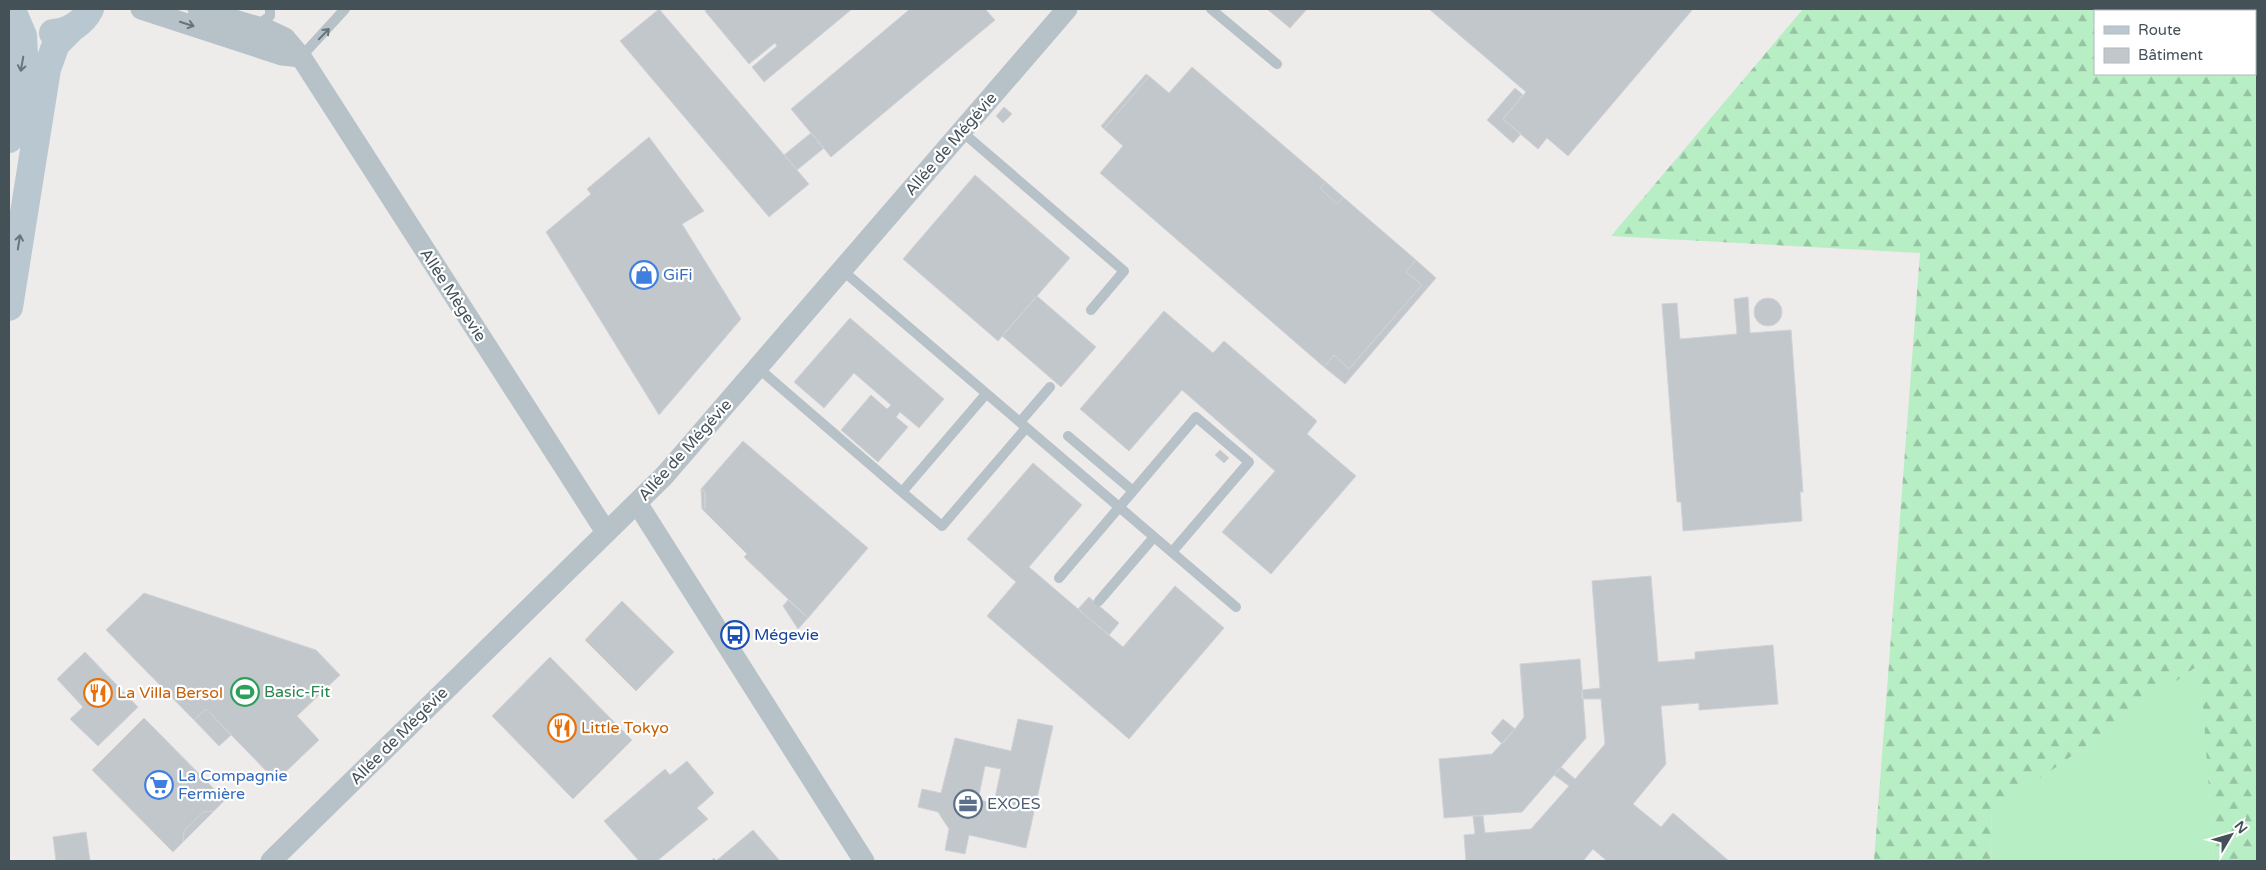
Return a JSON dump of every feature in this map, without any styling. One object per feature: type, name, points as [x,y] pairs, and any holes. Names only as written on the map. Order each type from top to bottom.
[{"type":"main road","points":[[13,13],[27,27],[41,32],[56,33],[87,14]]},
{"type":"main road","points":[[9,139],[24,55],[23,36],[13,13]]},
{"type":"main road","points":[[9,308],[47,68],[56,44],[87,14]]},
{"type":"street","points":[[141,9],[282,55],[301,57]]},
{"type":"street","name":"Allée Mègevie","points":[[198,9],[256,26],[284,38],[301,57],[606,532]]},
{"type":"street","name":"Allée de Mégévie","points":[[271,861],[664,476],[1067,9]]},
{"type":"street","points":[[637,503],[864,861]]},
{"type":"lane","points":[[256,26],[270,16],[270,9]]},
{"type":"lane","points":[[301,57],[345,9]]},
{"type":"lane","points":[[1211,9],[1277,64]]},
{"type":"lane","points":[[961,131],[1124,271],[1091,310]]},
{"type":"lane","points":[[842,270],[1236,607]]},
{"type":"lane","points":[[757,367],[942,526],[1023,425],[1050,387]]},
{"type":"lane","points":[[902,492],[986,394]]},
{"type":"lane","points":[[1059,578],[1196,417],[1249,462],[1172,552]]},
{"type":"lane","points":[[1068,436],[1133,491]]},
{"type":"lane","points":[[1099,600],[1154,537]]},
{"type":"green space","points":[[1803,9],[2257,9],[2257,861],[2214,861],[2200,664],[1992,813],[1990,861],[1874,861],[1920,253],[1611,236]]},
{"type":"green space","points":[[2201,663],[2214,861],[1990,861],[1992,813]]},
{"type":"building","points":[[659,9],[809,184],[769,217],[620,41]]},
{"type":"building","points":[[708,9],[852,9],[764,82],[752,67],[777,46],[775,43],[749,64],[705,11]]},
{"type":"building","points":[[910,9],[985,9],[995,20],[831,157],[791,109]]},
{"type":"building","points":[[1267,9],[1307,9],[1290,28]]},
{"type":"building","points":[[1429,9],[1693,9],[1568,156],[1547,138],[1538,149],[1503,119],[1526,92]]},
{"type":"building","points":[[1192,67],[1326,182],[1320,188],[1337,204],[1343,197],[1416,260],[1406,272],[1422,285],[1349,369],[1334,355],[1324,367],[1100,173],[1123,146],[1104,129],[1149,76],[1169,93]]},
{"type":"building","points":[[1146,74],[1149,76],[1104,129],[1101,126]]},
{"type":"building","points":[[1515,88],[1523,95],[1503,119],[1521,134],[1513,143],[1487,120]]},
{"type":"building","points":[[1004,107],[1012,114],[1003,123],[996,116]]},
{"type":"building","points":[[811,133],[824,148],[797,170],[784,155]]},
{"type":"building","name":"GiFi","points":[[649,137],[704,211],[682,224],[741,319],[659,415],[546,232],[591,194],[587,189]]},
{"type":"building","points":[[975,175],[1070,258],[998,341],[903,259]]},
{"type":"building","points":[[1326,182],[1343,197],[1337,204],[1320,188]]},
{"type":"building","points":[[1416,260],[1436,278],[1345,384],[1324,367],[1334,355],[1349,369],[1422,285],[1406,272]]},
{"type":"building","points":[[1037,296],[1096,347],[1061,387],[1002,336]]},
{"type":"building","points":[[1748,297],[1750,333],[1791,330],[1803,492],[1800,492],[1802,521],[1683,531],[1681,502],[1677,502],[1662,304],[1677,303],[1680,339],[1737,334],[1734,299]]},
{"type":"building","points":[[1768,298],[1778,302],[1782,312],[1778,322],[1768,326],[1758,322],[1754,312],[1758,302]]},
{"type":"building","points":[[1164,311],[1213,353],[1224,341],[1317,421],[1307,434],[1356,476],[1271,574],[1222,532],[1275,471],[1182,390],[1129,451],[1080,409]]},
{"type":"building","points":[[850,318],[944,399],[919,428],[900,412],[896,417],[908,427],[878,462],[841,430],[871,395],[887,409],[891,405],[854,373],[824,408],[794,382]]},
{"type":"building","points":[[743,441],[868,548],[808,618],[744,557],[747,554],[702,509],[705,508],[705,492],[701,489]]},
{"type":"building","points":[[1220,450],[1229,458],[1224,463],[1215,455]]},
{"type":"building","points":[[1033,463],[1082,505],[1029,567],[1123,647],[1175,586],[1224,628],[1129,739],[987,616],[1016,582],[967,539]]},
{"type":"building","points":[[701,489],[705,492],[705,508],[702,509]]},
{"type":"building","points":[[1651,576],[1658,662],[1695,659],[1695,652],[1773,645],[1778,704],[1699,710],[1699,703],[1661,706],[1666,764],[1633,804],[1661,827],[1673,813],[1729,861],[1607,861],[1593,849],[1583,861],[1466,861],[1464,835],[1475,834],[1473,816],[1483,816],[1485,833],[1531,829],[1569,786],[1554,775],[1561,767],[1575,779],[1605,744],[1601,699],[1582,699],[1582,690],[1600,688],[1592,581]]},
{"type":"building","name":"Basic-Fit","points":[[144,593],[316,650],[340,675],[297,716],[319,740],[276,781],[206,709],[194,720],[106,630]]},
{"type":"building","points":[[1089,597],[1119,623],[1109,635],[1078,609]]},
{"type":"building","points":[[788,600],[808,618],[798,629],[783,606]]},
{"type":"building","points":[[622,601],[674,652],[636,691],[585,640]]},
{"type":"building","name":"La Villa Bersol","points":[[85,652],[138,707],[98,746],[70,719],[83,707],[57,679]]},
{"type":"building","name":"Little Tokyo","points":[[550,657],[632,740],[573,799],[492,716]]},
{"type":"building","points":[[1580,659],[1586,738],[1522,812],[1444,818],[1439,759],[1492,754],[1515,729],[1524,717],[1520,664]]},
{"type":"building","points":[[206,709],[231,735],[219,746],[194,720]]},
{"type":"building","name":"La Compagnie Fermière","points":[[144,718],[225,800],[214,811],[203,812],[184,831],[183,842],[173,852],[92,770]]},
{"type":"building","points":[[1018,719],[1053,726],[1026,848],[969,835],[965,854],[945,850],[949,829],[938,812],[918,807],[922,789],[941,793],[955,738],[1011,751]],"holes":[[[985,766],[1001,769],[994,803],[978,800]]]},
{"type":"building","points":[[1503,719],[1515,729],[1502,744],[1491,733]]},
{"type":"building","points":[[687,761],[714,793],[697,808],[708,819],[657,861],[639,861],[604,821],[665,769],[670,775]]},
{"type":"building","points":[[214,811],[183,842],[184,831],[203,812]]},
{"type":"building","points":[[753,830],[780,861],[716,861]]},
{"type":"building","points":[[86,832],[90,861],[56,861],[53,837]]},
{"type":"place","name":"GiFi","points":[[644,275]]},
{"type":"place","name":"Mégevie","points":[[735,635]]},
{"type":"place","name":"Basic-Fit","points":[[245,692]]},
{"type":"place","name":"La Villa Bersol","points":[[98,693]]},
{"type":"place","name":"Little Tokyo","points":[[562,728]]},
{"type":"place","name":"La Compagnie Fermière","points":[[159,785]]},
{"type":"place","name":"EXOES","points":[[968,804]]}]
